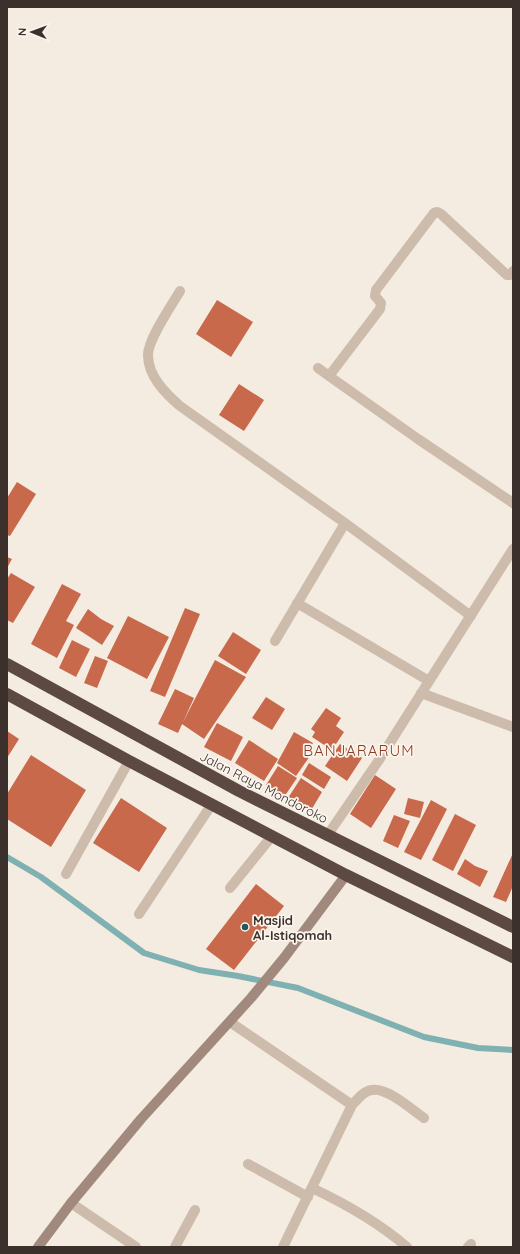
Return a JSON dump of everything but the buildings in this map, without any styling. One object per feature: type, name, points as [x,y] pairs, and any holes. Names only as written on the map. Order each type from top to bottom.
[{"type":"highway","name":"Jalan Raya Mondoroko","points":[[7,664],[239,791],[513,927]]},
{"type":"highway","points":[[7,694],[129,761],[346,875],[513,957]]},
{"type":"street","points":[[329,376],[380,309],[381,303],[375,296],[376,290],[434,213],[437,212],[442,214],[507,275],[510,275],[513,271]]},
{"type":"street","points":[[180,291],[152,339],[148,354],[150,369],[158,383],[168,395],[180,406],[345,523],[471,616]]},
{"type":"street","points":[[318,368],[406,431],[513,503]]},
{"type":"street","points":[[275,641],[345,523]]},
{"type":"street","points":[[327,836],[379,760],[513,548]]},
{"type":"street","points":[[297,602],[429,681]]},
{"type":"street","points":[[422,693],[513,727]]},
{"type":"street","points":[[66,874],[129,761]]},
{"type":"street","points":[[139,914],[212,804]]},
{"type":"street","points":[[230,888],[272,836]]},
{"type":"street","points":[[38,1247],[71,1203],[141,1119],[252,998],[346,875]]},
{"type":"street","points":[[230,1022],[352,1105]]},
{"type":"street","points":[[283,1247],[352,1105],[366,1092],[372,1089],[385,1092],[424,1118]]},
{"type":"street","points":[[248,1164],[310,1192],[340,1202],[373,1222],[407,1247]]},
{"type":"street","points":[[71,1203],[136,1247]]},
{"type":"street","points":[[175,1247],[195,1210]]},
{"type":"waterway","points":[[7,857],[41,877],[144,953],[199,970],[298,988],[424,1037],[478,1048],[513,1050]]},
{"type":"place","name":"Masjid Al-Istiqomah","points":[[245,927]]},
{"type":"district","name":"BANJARARUM","points":[[359,750]]}]
